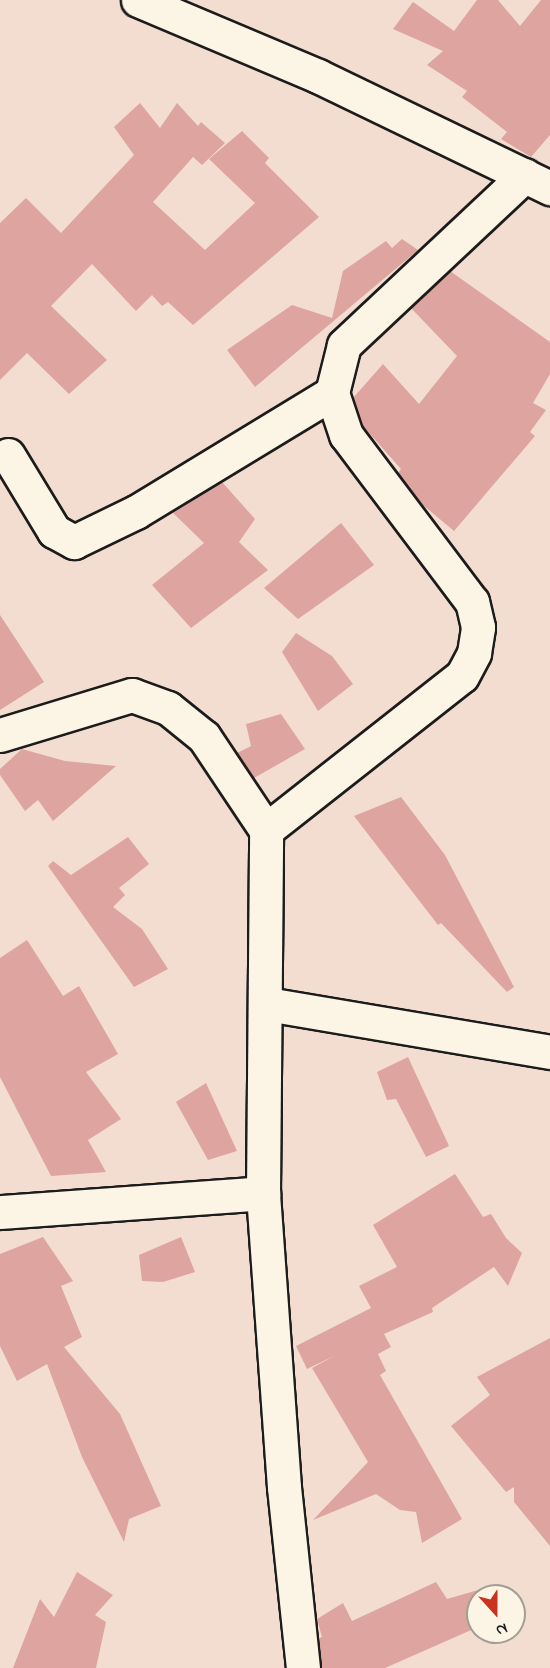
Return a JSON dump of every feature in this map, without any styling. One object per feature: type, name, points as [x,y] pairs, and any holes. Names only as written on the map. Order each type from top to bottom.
[{"type":"street","points":[[138,0],[318,76],[538,181],[344,345],[332,393],[346,435],[472,602],[478,627],[474,653],[462,676],[266,830]]},
{"type":"street","points":[[8,455],[54,531],[74,543],[136,512],[332,393]]},
{"type":"street","points":[[0,735],[95,703],[132,695],[141,698],[168,708],[204,737],[266,830],[267,1004],[263,1193],[284,1487],[303,1668]]},
{"type":"street","points":[[267,1004],[550,1052]]},
{"type":"street","points":[[0,1212],[263,1193]]},
{"type":"building","points":[[477,0],[498,0],[520,26],[541,0],[550,0],[550,135],[531,157],[501,139],[507,132],[462,97],[467,91],[427,65],[443,51],[393,29],[413,2],[454,31]]},
{"type":"building","points":[[140,103],[160,128],[177,103],[198,126],[201,122],[225,143],[202,165],[193,157],[153,202],[205,250],[255,203],[209,159],[242,131],[269,158],[265,163],[319,217],[193,325],[168,302],[162,306],[152,295],[136,311],[92,264],[51,306],[107,360],[69,394],[27,353],[0,380],[0,223],[26,198],[61,233],[134,155],[114,127]]},
{"type":"building","points":[[402,239],[418,250],[255,387],[227,350],[292,305],[332,318],[343,271],[386,241],[392,248]]},
{"type":"building","points":[[450,271],[550,342],[550,374],[533,403],[546,410],[530,432],[535,436],[454,531],[423,505],[398,473],[401,469],[363,426],[353,398],[383,364],[419,404],[457,356],[411,308]]},
{"type":"building","points":[[222,482],[255,519],[239,542],[268,570],[191,628],[152,585],[204,543],[173,513]]},
{"type":"building","points":[[341,523],[374,565],[298,619],[264,588]]},
{"type":"building","points":[[0,615],[44,682],[0,710]]},
{"type":"building","points":[[296,633],[332,656],[353,684],[318,711],[282,652]]},
{"type":"building","points":[[281,714],[305,749],[254,778],[237,753],[251,746],[246,724]]},
{"type":"building","points":[[22,749],[65,761],[116,766],[53,821],[38,800],[25,811],[0,775],[0,769]]},
{"type":"building","points":[[401,797],[445,855],[514,987],[507,992],[441,923],[438,925],[354,816]]},
{"type":"building","points":[[128,837],[149,864],[119,888],[125,895],[113,907],[142,929],[168,969],[134,987],[48,866],[53,861],[71,875]]},
{"type":"building","points":[[27,940],[63,996],[79,986],[118,1054],[86,1072],[121,1119],[88,1140],[106,1172],[51,1176],[0,1077],[0,958]]},
{"type":"building","points":[[408,1057],[449,1146],[426,1157],[396,1099],[387,1100],[377,1072]]},
{"type":"building","points":[[206,1083],[237,1151],[208,1160],[176,1102]]},
{"type":"building","points":[[455,1174],[483,1217],[491,1214],[506,1238],[522,1253],[508,1286],[494,1267],[432,1308],[433,1312],[384,1334],[391,1347],[378,1354],[386,1371],[380,1375],[462,1519],[422,1543],[416,1512],[400,1510],[376,1494],[313,1520],[368,1462],[312,1368],[334,1356],[307,1369],[296,1346],[371,1308],[359,1286],[397,1267],[373,1225]]},
{"type":"building","points":[[43,1237],[73,1281],[61,1286],[82,1337],[64,1347],[120,1414],[161,1506],[129,1519],[124,1542],[82,1457],[47,1364],[17,1381],[0,1346],[0,1254]]},
{"type":"building","points":[[181,1237],[195,1272],[163,1282],[142,1281],[139,1255]]},
{"type":"building","points":[[550,1338],[550,1546],[514,1502],[514,1487],[506,1492],[451,1426],[490,1395],[477,1377]]},
{"type":"building","points":[[77,1572],[113,1595],[95,1615],[106,1622],[96,1668],[13,1668],[40,1599],[54,1617]]},
{"type":"building","points":[[436,1582],[447,1599],[466,1594],[466,1632],[385,1668],[321,1668],[319,1638],[322,1637],[317,1619],[343,1603],[352,1621]]}]
